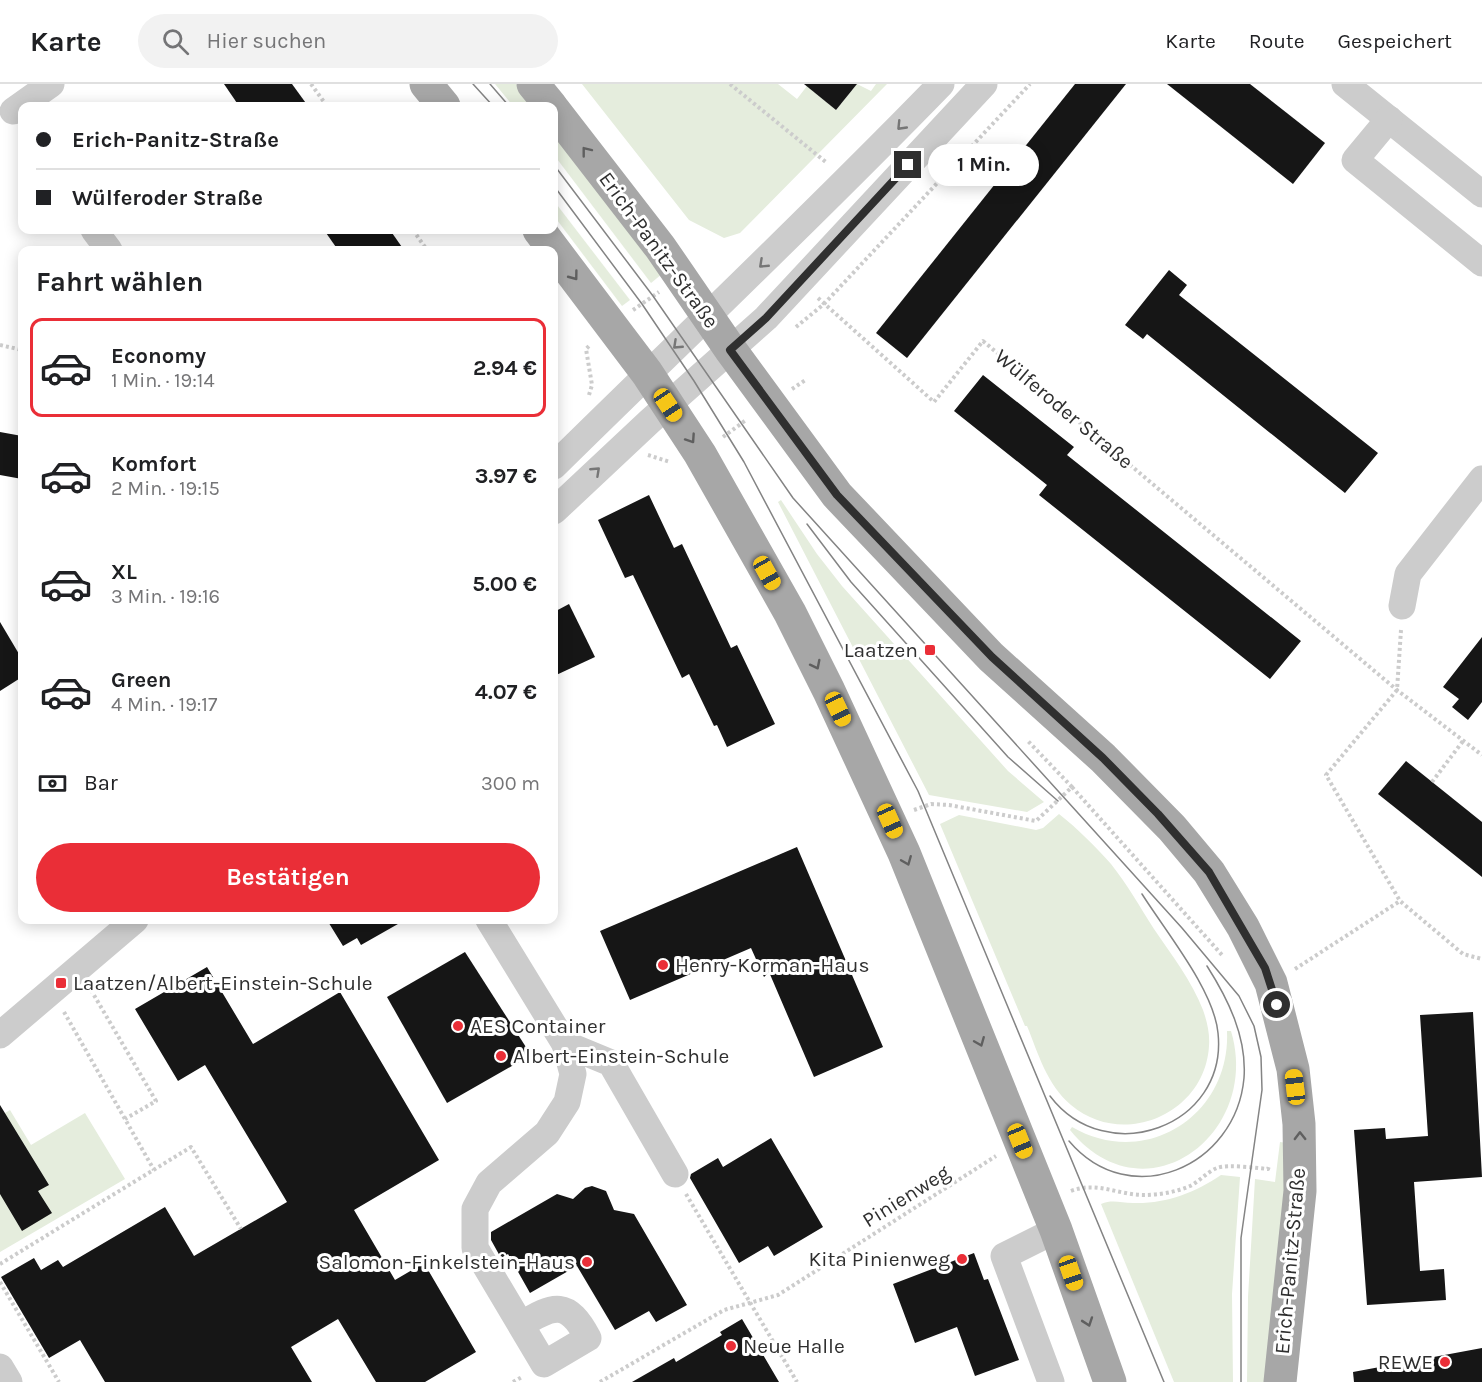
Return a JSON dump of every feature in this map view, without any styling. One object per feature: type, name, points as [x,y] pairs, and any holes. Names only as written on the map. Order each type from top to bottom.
[{"type":"main road","points":[[426,84],[441,102]]},
{"type":"main road","name":"Erich-Panitz-Straße","points":[[533,84],[547,102]]},
{"type":"main road","name":"Erich-Panitz-Straße","points":[[558,116],[681,277],[730,350],[772,403],[837,495],[992,657],[1103,758],[1172,828],[1209,872],[1243,927],[1271,983],[1293,1069],[1299,1124],[1300,1191],[1280,1382]]},
{"type":"main road","points":[[542,234],[551,246]]},
{"type":"main road","points":[[558,255],[647,373],[700,454],[790,613],[890,821],[1056,1230],[1110,1382]]},
{"type":"street","points":[[23,102],[51,84]]},
{"type":"street","points":[[558,462],[647,373],[846,183],[942,84]]},
{"type":"street","points":[[558,507],[766,318],[984,84]]},
{"type":"street","points":[[1345,84],[1482,194]]},
{"type":"street","points":[[1389,119],[1355,160],[1482,263]]},
{"type":"street","points":[[1402,606],[1408,574],[1482,479]]},
{"type":"street","points":[[0,1035],[130,924]]},
{"type":"street","points":[[491,924],[565,1044],[573,1074],[567,1102],[547,1133],[489,1184],[475,1209],[476,1248],[521,1324]]},
{"type":"street","points":[[565,1044],[611,1063],[675,1174]]},
{"type":"street","points":[[1051,1382],[1004,1257],[1056,1230]]},
{"type":"street","points":[[0,1367],[9,1382]]},
{"type":"path","points":[[311,84],[324,102]]},
{"type":"path","points":[[729,84],[820,156],[846,183]]},
{"type":"path","points":[[792,330],[824,304],[1030,84]]},
{"type":"path","points":[[586,350],[612,325],[681,277]]},
{"type":"path","name":"Wülferoder Straße","points":[[800,282],[934,402],[983,341],[1397,690]]},
{"type":"path","points":[[0,345],[18,349]]},
{"type":"path","points":[[700,454],[807,379]]},
{"type":"path","points":[[1402,606],[1397,690],[1326,775],[1400,901],[1463,954],[1482,959]]},
{"type":"path","points":[[1397,690],[1482,755]]},
{"type":"path","points":[[1027,740],[1226,958]]},
{"type":"path","points":[[1432,782],[1463,741]]},
{"type":"path","points":[[890,821],[931,804],[1036,821],[1072,787]]},
{"type":"path","points":[[1271,983],[1400,901]]},
{"type":"path","points":[[78,968],[156,1101],[125,1119]]},
{"type":"path","points":[[52,991],[154,1170]]},
{"type":"path","points":[[0,1264],[191,1147],[241,1229]]},
{"type":"path","name":"Pinienweg","points":[[600,1382],[724,1310],[778,1295],[1001,1153]]},
{"type":"path","points":[[1068,1192],[1084,1186],[1099,1186],[1114,1191],[1143,1195],[1168,1192],[1190,1186],[1219,1167],[1269,1169],[1270,1159]]},
{"type":"path","points":[[675,1174],[796,1382]]},
{"type":"path","points":[[0,1282],[59,1382]]},
{"type":"green space","points":[[495,84],[516,84],[531,102],[510,102]]},
{"type":"green space","points":[[582,84],[778,84],[797,99],[807,86],[836,110],[857,84],[871,91],[876,84],[887,84],[740,233],[724,238],[689,220]]},
{"type":"green space","points":[[558,135],[662,274],[651,283],[558,160]]},
{"type":"green space","points":[[558,206],[630,300],[622,306],[558,221]]},
{"type":"green space","points":[[781,500],[817,554],[842,586],[1008,771],[1044,802],[1027,812],[929,795],[778,502]]},
{"type":"green space","points":[[1059,814],[1093,844],[1117,872],[1187,978],[1204,1014],[1209,1046],[1204,1070],[1193,1090],[1177,1106],[1158,1118],[1136,1124],[1114,1124],[1092,1118],[1071,1105],[1056,1088],[1025,1026],[940,824],[959,815],[1036,830],[1043,828]]},
{"type":"green space","points":[[1227,1031],[1231,1031],[1236,1069],[1229,1103],[1213,1132],[1190,1154],[1162,1166],[1131,1168],[1100,1156],[1070,1130],[1072,1127],[1100,1139],[1128,1142],[1155,1138],[1179,1127],[1199,1110],[1215,1087],[1225,1061]]},
{"type":"green space","points":[[10,1110],[31,1145],[85,1113],[125,1179],[0,1252],[0,1116]]},
{"type":"green space","points":[[1280,1142],[1287,1143],[1285,1202],[1268,1382],[1247,1382],[1248,1297],[1255,1179],[1275,1182]]},
{"type":"green space","points":[[1221,1175],[1240,1177],[1232,1294],[1233,1382],[1174,1382],[1101,1204],[1113,1201],[1157,1202],[1190,1192]]},
{"type":"building","points":[[224,84],[292,84],[305,102],[236,102]]},
{"type":"building","points":[[804,84],[857,84],[836,110]]},
{"type":"building","points":[[1075,84],[1126,84],[907,358],[876,333]]},
{"type":"building","points":[[1167,84],[1250,84],[1325,143],[1293,184]]},
{"type":"building","points":[[327,234],[393,234],[401,246],[335,246]]},
{"type":"building","points":[[1169,270],[1187,285],[1179,295],[1378,453],[1345,493],[1147,334],[1143,339],[1125,325]]},
{"type":"building","points":[[983,375],[1074,447],[1067,455],[1301,641],[1270,679],[1039,495],[1047,485],[954,411]]},
{"type":"building","points":[[0,432],[18,435],[18,478],[0,475]]},
{"type":"building","points":[[649,495],[674,548],[682,544],[731,648],[737,645],[775,724],[727,747],[717,725],[714,726],[689,674],[682,678],[633,575],[625,578],[598,520]]},
{"type":"building","points":[[569,604],[595,657],[558,674],[558,610]]},
{"type":"building","points":[[0,622],[18,652],[18,680],[0,691]]},
{"type":"building","points":[[1482,637],[1482,702],[1468,720],[1452,707],[1459,699],[1443,687]]},
{"type":"building","points":[[1406,761],[1482,822],[1482,877],[1378,794]]},
{"type":"building","name":"Henry-Korman-Haus","points":[[797,847],[883,1047],[814,1077],[769,972],[764,977],[751,948],[630,1000],[600,931]]},
{"type":"building","points":[[329,924],[398,924],[361,945],[357,938],[343,946]]},
{"type":"building","name":"AES Container","points":[[465,952],[531,1055],[447,1103],[387,997]]},
{"type":"building","points":[[207,967],[253,1044],[340,992],[439,1160],[354,1210],[395,1280],[424,1263],[476,1352],[425,1382],[376,1382],[338,1319],[291,1347],[312,1382],[105,1382],[80,1340],[49,1358],[1,1277],[34,1258],[41,1270],[58,1260],[63,1267],[165,1207],[194,1256],[287,1202],[205,1065],[178,1081],[135,1009]]},
{"type":"building","points":[[1473,1012],[1482,1177],[1414,1182],[1420,1271],[1444,1269],[1446,1300],[1367,1305],[1354,1130],[1385,1128],[1386,1139],[1428,1136],[1420,1015]]},
{"type":"building","points":[[0,1105],[49,1185],[38,1191],[52,1213],[22,1231],[0,1194]]},
{"type":"building","points":[[771,1138],[823,1227],[774,1256],[768,1246],[739,1263],[690,1178],[691,1174],[718,1158],[723,1167]]},
{"type":"building","name":"Salomon-Finkelstein-Haus","points":[[592,1186],[606,1191],[614,1210],[634,1214],[687,1305],[656,1322],[649,1311],[615,1330],[577,1266],[530,1293],[508,1254],[501,1258],[491,1240],[491,1232],[557,1194],[573,1199],[585,1188]]},
{"type":"building","points":[[974,1253],[984,1280],[988,1279],[1019,1360],[975,1376],[957,1327],[915,1343],[893,1284]]},
{"type":"building","name":"Neue Halle","points":[[742,1319],[779,1382],[632,1382],[674,1358],[676,1362],[722,1335],[720,1332]]},
{"type":"building","name":"REWE","points":[[1482,1348],[1482,1382],[1354,1382],[1353,1372]]},
{"type":"tram line","points":[[473,84],[489,102]]},
{"type":"tram line","points":[[490,84],[506,102]]},
{"type":"tram line","points":[[558,170],[653,296],[793,498],[1182,928],[1239,996],[1254,1026],[1261,1057],[1262,1090],[1241,1238],[1241,1382]]},
{"type":"tram line","points":[[558,191],[642,304],[694,381],[744,462],[918,791],[1164,1382]]},
{"type":"tram line","points":[[807,524],[851,582],[1008,757],[1058,801]]},
{"type":"tram line","points":[[1050,1096],[1074,1118],[1101,1131],[1130,1133],[1159,1128],[1184,1114],[1204,1093],[1216,1066],[1218,1033],[1215,1016],[1199,980],[1142,894]]},
{"type":"tram line","points":[[1069,1141],[1094,1163],[1121,1174],[1149,1176],[1176,1170],[1201,1156],[1222,1136],[1237,1109],[1244,1078],[1244,1063],[1235,1019],[1207,966]]},
{"type":"place","name":"Laatzen","points":[[930,650]]},
{"type":"place","name":"Henry-Korman-Haus","points":[[663,965]]},
{"type":"place","name":"Laatzen/Albert-Einstein-Schule","points":[[61,983]]},
{"type":"place","name":"AES Container","points":[[458,1026]]},
{"type":"place","name":"Albert-Einstein-Schule","points":[[501,1056]]},
{"type":"place","name":"Kita Pinienweg","points":[[962,1259]]},
{"type":"place","name":"Salomon-Finkelstein-Haus","points":[[587,1262]]},
{"type":"place","name":"Neue Halle","points":[[731,1346]]},
{"type":"place","name":"REWE","points":[[1445,1362]]},
{"type":"route","points":[[908,165],[766,318],[730,350],[772,403],[837,495],[992,657],[1103,758],[1172,828],[1209,872],[1265,968],[1277,1005]]}]
